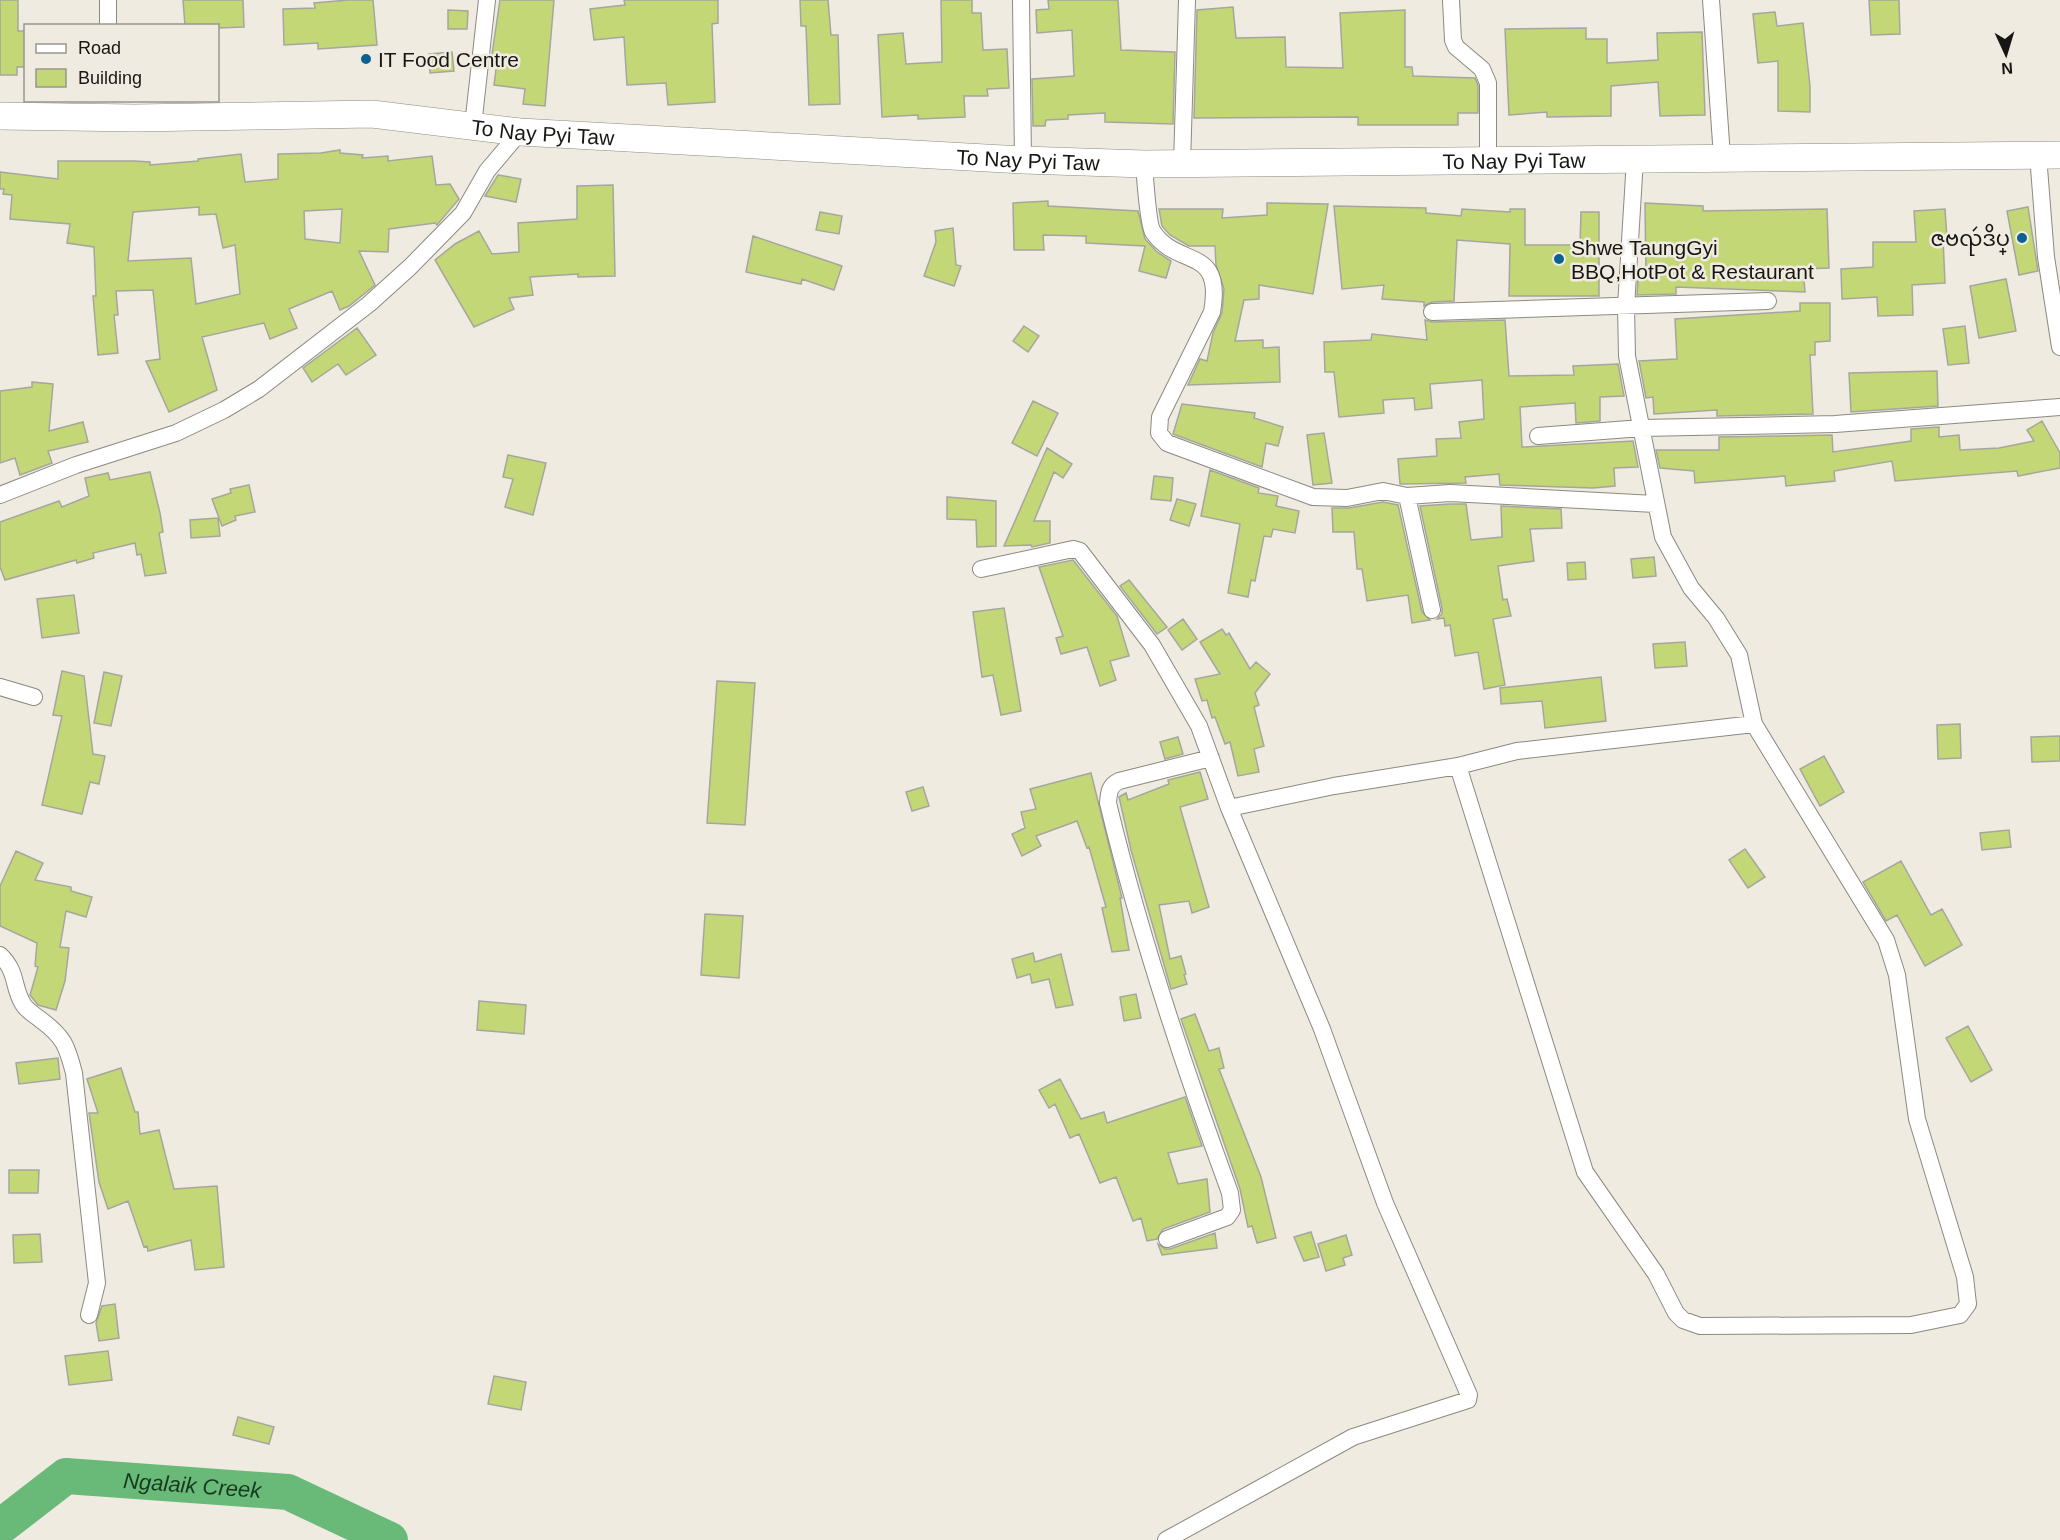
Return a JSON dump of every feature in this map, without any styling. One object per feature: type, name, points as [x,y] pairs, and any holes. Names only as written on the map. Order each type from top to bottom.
[{"type":"main road","name":"To Nay Pyi Taw","points":[[0,116],[110,109],[372,114],[520,132],[1023,160],[1144,164],[2049,155]]},
{"type":"street","points":[[108,0],[108,24]]},
{"type":"street","points":[[473,126],[487,0]]},
{"type":"street","points":[[1021,0],[1023,160]]},
{"type":"street","points":[[1182,164],[1187,0]]},
{"type":"street","points":[[1450,0],[1453,40],[1456,47],[1482,69],[1488,83],[1488,160]]},
{"type":"street","points":[[1711,0],[1722,157]]},
{"type":"street","points":[[0,495],[76,465],[176,433],[224,410],[259,389],[351,318],[410,267],[463,213],[487,171],[520,132]]},
{"type":"street","points":[[2049,155],[2046,257],[2060,347]]},
{"type":"street","points":[[1458,766],[1585,1172],[1656,1274],[1676,1314],[1683,1320],[1700,1326],[1911,1325],[1960,1315],[1968,1304],[1965,1277],[1917,1119],[1897,975],[1886,940],[1754,724],[1739,655],[1685,578],[1664,537],[1655,504],[1627,356],[1626,307],[1635,159]]},
{"type":"street","points":[[1144,164],[1152,231],[1166,244],[1196,259],[1212,275],[1215,293],[1212,312],[1160,417],[1159,433],[1167,443],[1312,497],[1347,498],[1383,492],[1407,496],[1450,493],[1655,504]]},
{"type":"street","points":[[1432,312],[1768,301]]},
{"type":"street","points":[[1538,436],[1642,428],[1835,424],[2060,407]]},
{"type":"street","points":[[1407,496],[1432,610]]},
{"type":"street","points":[[981,569],[1073,549],[1080,551],[1152,645],[1199,726],[1229,808],[1322,1029],[1385,1203],[1469,1395],[1468,1400],[1462,1404],[1441,1408],[1353,1437],[1166,1540]]},
{"type":"street","points":[[0,687],[34,697]]},
{"type":"street","points":[[1229,808],[1334,786],[1458,766],[1517,752],[1754,724]]},
{"type":"street","points":[[1167,1239],[1227,1216],[1232,1210],[1230,1193],[1191,1086],[1137,916],[1111,813],[1108,792],[1112,784],[1119,781],[1211,758]]},
{"type":"street","points":[[0,955],[15,974],[25,1008],[60,1035],[69,1052],[74,1073],[97,1283],[89,1315]]},
{"type":"building","points":[[0,0],[18,0],[18,31],[24,31],[24,67],[17,67],[17,75],[0,75]]},
{"type":"building","points":[[183,0],[243,0],[244,27],[219,28],[219,24],[185,24]]},
{"type":"building","points":[[373,0],[377,45],[318,49],[318,43],[284,45],[283,9],[315,8],[314,3]]},
{"type":"building","points":[[500,0],[554,0],[545,106],[523,104],[525,89],[494,85],[497,62],[491,61]]},
{"type":"building","points":[[624,0],[718,0],[718,23],[712,24],[715,102],[668,105],[666,83],[627,85],[624,37],[594,40],[590,9],[625,5]]},
{"type":"building","points":[[800,0],[828,0],[831,35],[838,35],[840,104],[809,105],[806,26],[801,26]]},
{"type":"building","points":[[941,0],[972,0],[972,13],[981,13],[983,50],[1007,49],[1009,88],[987,89],[988,96],[964,96],[965,117],[918,119],[918,115],[882,117],[878,35],[903,33],[906,64],[942,62]]},
{"type":"building","points":[[1048,0],[1118,0],[1121,50],[1175,52],[1173,124],[1105,122],[1105,113],[1068,115],[1068,119],[1046,120],[1045,126],[1033,126],[1032,79],[1074,76],[1072,30],[1037,33],[1036,10],[1049,9]]},
{"type":"building","points":[[1869,0],[1899,0],[1900,34],[1871,35]]},
{"type":"building","points":[[1233,7],[1236,38],[1285,37],[1286,67],[1343,68],[1340,13],[1405,10],[1405,67],[1412,67],[1413,76],[1475,78],[1478,85],[1478,113],[1458,113],[1458,125],[1358,125],[1358,117],[1194,118],[1197,10]]},
{"type":"building","points":[[448,10],[468,11],[467,29],[448,29]]},
{"type":"building","points":[[1775,12],[1777,26],[1803,23],[1810,86],[1810,112],[1778,111],[1778,61],[1758,63],[1753,14]]},
{"type":"building","points":[[1586,28],[1586,39],[1607,39],[1607,63],[1658,60],[1657,33],[1702,32],[1705,115],[1660,116],[1658,82],[1611,86],[1611,116],[1547,117],[1547,112],[1509,115],[1505,29]]},
{"type":"building","points":[[452,52],[454,71],[430,73],[429,54]]},
{"type":"building","points":[[340,150],[340,153],[363,155],[362,158],[388,156],[388,161],[432,156],[436,185],[450,184],[459,199],[437,225],[435,223],[389,229],[388,252],[359,251],[375,285],[349,306],[340,310],[332,291],[289,309],[297,328],[270,339],[264,323],[202,337],[217,390],[169,412],[146,361],[160,359],[153,290],[116,291],[118,315],[114,315],[118,353],[98,355],[93,296],[96,296],[94,247],[67,243],[70,224],[10,219],[12,195],[3,194],[4,189],[0,189],[0,172],[58,179],[58,161],[135,161],[150,162],[150,165],[241,154],[245,182],[278,179],[278,154]],"holes":[[[199,207],[199,215],[216,214],[223,248],[235,245],[240,294],[196,304],[191,258],[128,261],[133,212]],[[342,209],[340,243],[305,239],[304,211]]]},
{"type":"building","points":[[498,175],[521,179],[516,202],[485,196]]},
{"type":"building","points":[[613,185],[615,276],[578,277],[578,274],[530,277],[533,295],[509,298],[514,309],[474,327],[435,260],[455,244],[479,231],[492,254],[519,252],[518,223],[577,219],[577,186]]},
{"type":"building","points":[[1048,201],[1048,206],[1138,211],[1145,239],[1157,252],[1171,261],[1166,278],[1139,271],[1145,246],[1086,243],[1086,236],[1043,235],[1044,250],[1014,250],[1013,203]]},
{"type":"building","points":[[1267,203],[1328,204],[1313,294],[1259,285],[1259,299],[1244,300],[1235,341],[1263,340],[1263,348],[1279,347],[1280,382],[1188,385],[1200,359],[1207,361],[1213,333],[1222,313],[1224,289],[1216,265],[1215,246],[1189,246],[1170,235],[1162,226],[1159,209],[1223,209],[1222,218],[1267,215]]},
{"type":"building","points":[[1645,203],[1703,206],[1703,211],[1827,209],[1829,268],[1803,269],[1805,292],[1676,287],[1676,294],[1637,295],[1638,278],[1646,277]]},
{"type":"building","points":[[1334,206],[1426,208],[1426,213],[1461,216],[1462,209],[1510,212],[1510,209],[1525,209],[1525,245],[1580,245],[1581,212],[1599,212],[1599,296],[1509,296],[1510,244],[1457,240],[1454,301],[1432,302],[1424,306],[1424,302],[1382,299],[1384,285],[1342,289]]},
{"type":"building","points":[[2028,207],[2038,271],[2019,275],[2007,211]]},
{"type":"building","points":[[1945,209],[1947,238],[1943,238],[1945,283],[1912,285],[1913,315],[1878,316],[1877,297],[1842,299],[1841,269],[1873,267],[1873,242],[1916,242],[1914,211]]},
{"type":"building","points":[[820,212],[842,216],[839,234],[816,230]]},
{"type":"building","points":[[953,228],[956,265],[961,266],[954,286],[924,276],[936,242],[935,231]]},
{"type":"building","points":[[753,236],[842,266],[834,290],[802,279],[801,284],[746,272]]},
{"type":"building","points":[[2006,279],[2016,331],[1979,338],[1970,286]]},
{"type":"building","points":[[1800,303],[1830,303],[1830,341],[1815,342],[1815,355],[1810,355],[1813,414],[1717,416],[1717,410],[1654,414],[1653,397],[1646,398],[1639,361],[1677,359],[1675,319],[1800,311]]},
{"type":"building","points":[[1425,320],[1432,322],[1505,320],[1509,376],[1574,375],[1573,366],[1618,364],[1624,396],[1600,397],[1600,421],[1576,423],[1575,403],[1520,407],[1522,447],[1633,441],[1638,467],[1614,468],[1615,486],[1593,488],[1500,485],[1499,474],[1465,477],[1466,483],[1400,484],[1398,459],[1437,456],[1436,439],[1461,438],[1459,422],[1484,419],[1482,380],[1430,384],[1432,408],[1415,410],[1414,398],[1383,400],[1384,413],[1339,417],[1334,372],[1325,372],[1324,342],[1371,340],[1372,334],[1427,340]]},
{"type":"building","points":[[1024,326],[1039,336],[1028,352],[1013,341]]},
{"type":"building","points":[[1965,326],[1969,363],[1948,365],[1943,329]]},
{"type":"building","points":[[357,328],[376,355],[346,375],[338,364],[312,382],[303,368]]},
{"type":"building","points":[[1937,371],[1938,406],[1851,412],[1849,373]]},
{"type":"building","points":[[32,382],[53,384],[49,431],[83,422],[88,442],[48,451],[52,463],[20,475],[15,458],[0,463],[0,391],[32,387]]},
{"type":"building","points":[[1033,401],[1058,413],[1037,456],[1012,443]]},
{"type":"building","points":[[1182,404],[1255,413],[1254,418],[1283,427],[1278,446],[1266,443],[1262,467],[1173,434]]},
{"type":"building","points":[[2042,421],[2060,453],[2060,468],[2018,476],[2017,471],[1895,481],[1892,461],[1834,471],[1835,481],[1786,486],[1785,476],[1695,483],[1694,471],[1660,468],[1656,450],[1719,450],[1719,437],[1832,435],[1833,452],[1911,441],[1911,429],[1939,427],[1939,437],[1959,435],[1960,450],[1999,448],[2034,441],[2027,430]]},
{"type":"building","points":[[1324,433],[1332,483],[1313,485],[1307,435]]},
{"type":"building","points":[[1047,448],[1072,464],[1063,478],[1054,472],[1034,521],[1050,521],[1050,543],[1032,547],[1031,545],[1004,546]]},
{"type":"building","points":[[508,455],[546,463],[533,515],[505,507],[513,479],[503,477]]},
{"type":"building","points":[[1210,470],[1259,488],[1258,493],[1278,496],[1276,506],[1299,511],[1295,533],[1273,529],[1271,537],[1264,536],[1255,581],[1251,580],[1248,597],[1228,593],[1240,524],[1201,516]]},
{"type":"building","points":[[150,472],[160,513],[163,532],[159,533],[166,573],[145,576],[141,554],[137,555],[135,543],[93,553],[94,558],[77,563],[76,560],[5,580],[0,567],[0,522],[59,501],[62,507],[89,496],[85,478],[108,473],[110,480]]},
{"type":"building","points":[[1154,476],[1173,478],[1171,501],[1151,499]]},
{"type":"building","points":[[249,485],[255,512],[235,516],[236,520],[222,526],[212,499],[231,493],[230,489]]},
{"type":"building","points":[[947,497],[996,501],[996,546],[977,547],[976,520],[947,519]]},
{"type":"building","points":[[1177,499],[1196,504],[1189,526],[1170,520]]},
{"type":"building","points":[[1383,502],[1398,505],[1422,612],[1430,620],[1412,623],[1408,595],[1367,601],[1362,569],[1357,569],[1354,532],[1333,532],[1332,508],[1349,508]]},
{"type":"building","points":[[1466,504],[1471,540],[1502,537],[1501,506],[1561,509],[1562,528],[1530,529],[1534,561],[1498,566],[1503,600],[1507,599],[1511,616],[1493,619],[1505,685],[1484,689],[1478,652],[1455,656],[1450,625],[1445,626],[1444,618],[1437,619],[1442,614],[1442,608],[1420,506]]},
{"type":"building","points":[[218,518],[220,536],[191,538],[190,520]]},
{"type":"building","points":[[1654,557],[1656,576],[1633,578],[1631,559]]},
{"type":"building","points":[[1073,560],[1117,616],[1129,656],[1110,661],[1116,680],[1100,686],[1087,647],[1061,654],[1056,638],[1063,636],[1039,567]]},
{"type":"building","points":[[1585,562],[1586,579],[1568,580],[1567,563]]},
{"type":"building","points":[[1129,580],[1167,627],[1157,634],[1120,586]]},
{"type":"building","points":[[74,595],[79,633],[42,638],[37,599]]},
{"type":"building","points":[[1004,608],[1021,711],[1001,715],[993,675],[982,677],[973,612]]},
{"type":"building","points":[[1183,619],[1197,639],[1182,650],[1168,630]]},
{"type":"building","points":[[1222,629],[1226,635],[1229,633],[1250,669],[1256,662],[1270,674],[1255,693],[1259,705],[1254,707],[1264,746],[1254,749],[1259,772],[1238,776],[1230,742],[1225,744],[1215,717],[1212,718],[1207,700],[1202,701],[1195,679],[1220,674],[1200,642]]},
{"type":"building","points":[[1685,642],[1687,666],[1655,668],[1653,644]]},
{"type":"building","points":[[62,671],[84,676],[93,754],[105,756],[99,784],[90,782],[82,814],[42,805],[62,716],[53,715]]},
{"type":"building","points":[[104,672],[122,676],[111,726],[94,723]]},
{"type":"building","points":[[1601,677],[1606,721],[1545,728],[1542,701],[1501,704],[1500,688]]},
{"type":"building","points":[[717,681],[755,683],[745,825],[707,823]]},
{"type":"building","points":[[1960,724],[1961,758],[1938,759],[1937,725]]},
{"type":"building","points":[[2060,736],[2060,761],[2032,762],[2031,737]]},
{"type":"building","points":[[1178,737],[1183,754],[1165,759],[1160,742]]},
{"type":"building","points":[[1824,756],[1844,792],[1820,806],[1800,769]]},
{"type":"building","points":[[1200,772],[1208,799],[1180,807],[1209,907],[1192,913],[1189,901],[1159,905],[1170,959],[1181,956],[1186,974],[1184,975],[1187,984],[1171,989],[1131,850],[1119,797],[1126,793],[1128,800],[1169,784],[1168,780]]},
{"type":"building","points":[[1091,773],[1122,898],[1120,898],[1129,950],[1112,952],[1102,908],[1106,907],[1089,847],[1087,848],[1077,821],[1036,836],[1041,846],[1022,856],[1012,834],[1025,828],[1021,812],[1036,809],[1030,789]]},
{"type":"building","points":[[923,787],[929,806],[912,811],[906,792]]},
{"type":"building","points":[[2009,830],[2011,847],[1982,850],[1980,833]]},
{"type":"building","points":[[1745,849],[1765,877],[1748,888],[1729,860]]},
{"type":"building","points":[[16,851],[43,863],[35,880],[71,887],[71,891],[92,897],[86,917],[66,911],[60,947],[69,948],[65,981],[56,1010],[38,1005],[30,995],[38,967],[35,966],[37,943],[0,926],[0,886]]},
{"type":"building","points":[[1901,861],[1931,915],[1942,909],[1962,945],[1925,966],[1897,915],[1886,921],[1863,882]]},
{"type":"building","points":[[705,914],[743,916],[739,978],[701,975]]},
{"type":"building","points":[[1033,953],[1035,962],[1061,954],[1073,1005],[1056,1008],[1049,979],[1032,983],[1030,974],[1017,978],[1012,959]]},
{"type":"building","points":[[1136,994],[1141,1018],[1124,1021],[1120,997]]},
{"type":"building","points":[[479,1001],[526,1005],[524,1034],[477,1030]]},
{"type":"building","points":[[1195,1014],[1209,1051],[1219,1048],[1224,1068],[1219,1069],[1261,1177],[1276,1238],[1257,1243],[1252,1226],[1248,1227],[1240,1189],[1181,1019]]},
{"type":"building","points":[[1968,1026],[1992,1070],[1971,1082],[1946,1038]]},
{"type":"building","points":[[58,1058],[60,1079],[19,1084],[16,1063]]},
{"type":"building","points":[[121,1068],[135,1112],[138,1112],[140,1134],[159,1130],[174,1189],[217,1186],[224,1267],[195,1270],[191,1240],[148,1251],[147,1246],[144,1247],[128,1201],[108,1209],[99,1182],[89,1113],[98,1113],[87,1079]]},
{"type":"building","points":[[1060,1079],[1081,1119],[1104,1112],[1107,1123],[1185,1097],[1202,1146],[1168,1153],[1178,1184],[1207,1179],[1210,1212],[1163,1229],[1157,1239],[1147,1241],[1141,1218],[1133,1221],[1116,1177],[1100,1183],[1079,1134],[1070,1138],[1055,1104],[1049,1108],[1039,1090]]},
{"type":"building","points":[[9,1170],[39,1170],[38,1193],[9,1193]]},
{"type":"building","points":[[1311,1232],[1319,1257],[1304,1261],[1294,1237]]},
{"type":"building","points":[[1215,1233],[1217,1248],[1162,1255],[1158,1244],[1165,1249],[1170,1249]]},
{"type":"building","points":[[40,1234],[42,1262],[14,1263],[13,1235]]},
{"type":"building","points":[[1346,1235],[1352,1255],[1343,1258],[1345,1265],[1326,1271],[1318,1244]]},
{"type":"building","points":[[115,1304],[119,1338],[99,1341],[96,1323],[102,1306]]},
{"type":"building","points":[[108,1351],[112,1380],[69,1385],[65,1356]]},
{"type":"building","points":[[494,1376],[526,1382],[521,1410],[488,1404]]},
{"type":"building","points":[[238,1417],[274,1427],[269,1444],[233,1435]]},
{"type":"waterway","name":"Ngalaik Creek","points":[[0,1527],[66,1476],[288,1492],[390,1540]]},
{"type":"place","name":"IT Food Centre","points":[[366,59]]},
{"type":"place","name":"ဇဗၺဴဒိပ္","points":[[2022,238]]},
{"type":"place","name":"Shwe TaungGyi BBQ,HotPot & Restaurant","points":[[1559,259]]}]
